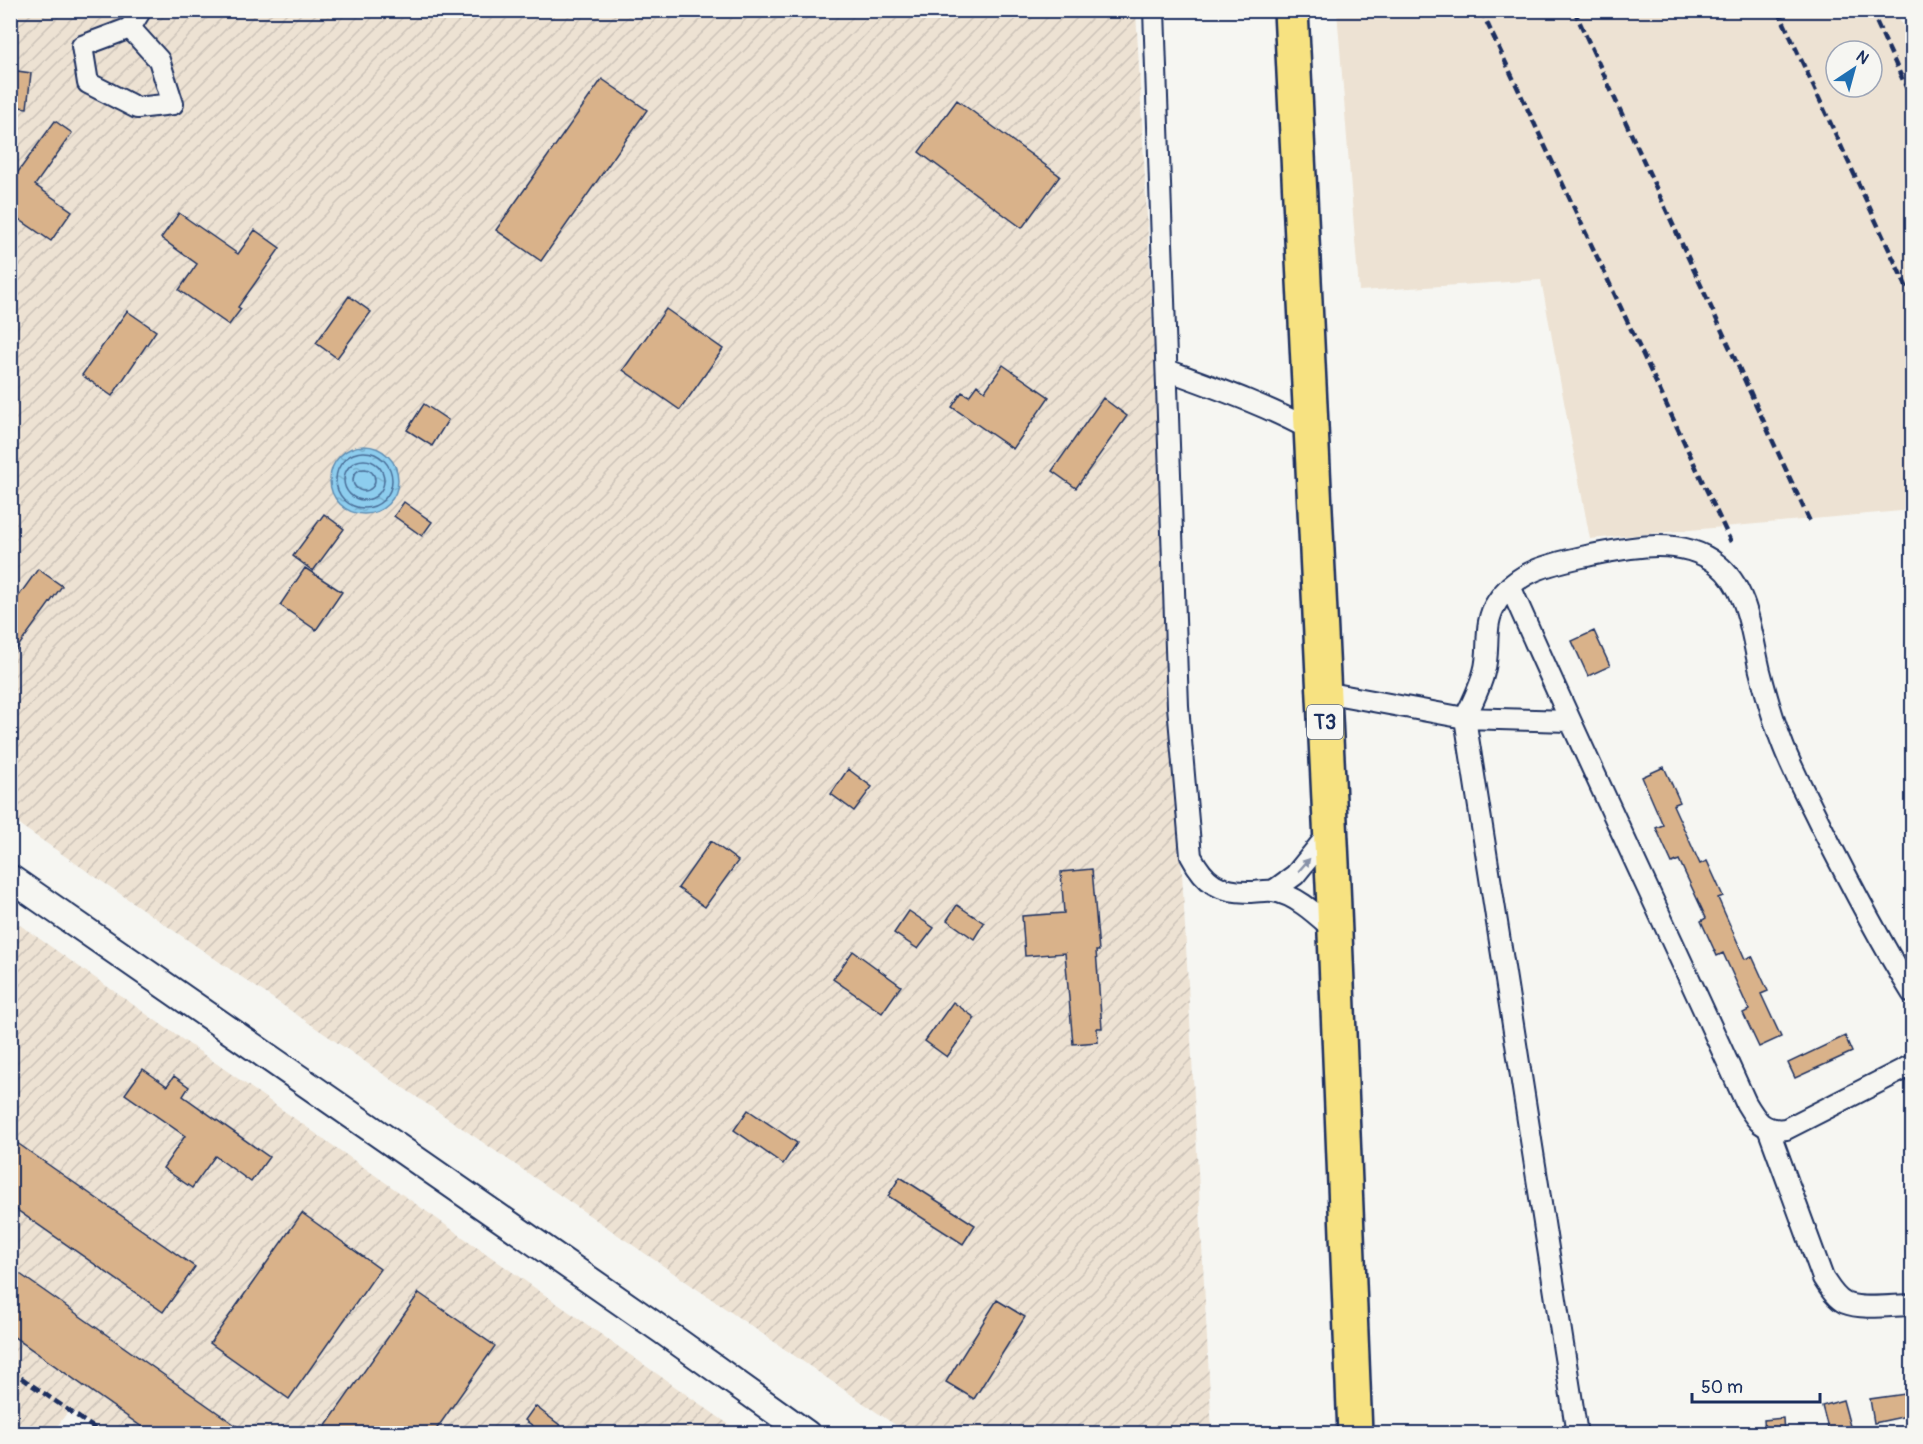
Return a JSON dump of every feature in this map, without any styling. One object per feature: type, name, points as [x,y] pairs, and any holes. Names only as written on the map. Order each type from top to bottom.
[{"type":"highway","name":"T3","points":[[1291,10],[1335,931],[1354,1434]]},
{"type":"street","points":[[130,28],[159,60],[172,104],[137,108],[88,82],[82,46],[130,28],[141,10]]},
{"type":"street","points":[[1154,10],[1178,706],[1191,856],[1200,874],[1214,885],[1229,891],[1273,891],[1308,909],[1335,931]]},
{"type":"street","points":[[1167,370],[1279,413],[1311,430]]},
{"type":"street","points":[[1577,1434],[1465,718],[1484,672],[1489,618],[1496,603],[1510,586],[1522,576],[1539,568],[1613,550],[1648,546],[1690,550],[1716,563],[1726,572],[1745,603],[1766,693],[1792,767],[1842,867],[1912,993]]},
{"type":"street","points":[[1510,586],[1569,721],[1754,1116],[1768,1128],[1775,1130],[1797,1125],[1912,1065]]},
{"type":"street","points":[[1324,692],[1465,718],[1569,721]]},
{"type":"street","points":[[1273,891],[1295,875],[1330,832]]},
{"type":"street","points":[[10,878],[663,1331],[807,1434]]},
{"type":"street","points":[[1768,1128],[1823,1278],[1835,1295],[1845,1303],[1859,1306],[1912,1305]]},
{"type":"shaded area","points":[[11,11],[1136,11],[1212,1433],[907,1433],[11,819]]},
{"type":"shaded area","points":[[1337,11],[1896,11],[1912,46],[1912,510],[1590,539],[1541,280],[1359,291]]},
{"type":"shaded area","points":[[10,918],[741,1433],[105,1434],[70,1409],[52,1433],[11,1433]]},
{"type":"water","points":[[364,446],[377,449],[388,456],[395,467],[398,480],[395,493],[388,504],[377,511],[364,514],[351,511],[340,504],[333,493],[330,480],[333,467],[340,456],[351,449]]},
{"type":"building","points":[[10,70],[31,73],[27,108],[10,106]]},
{"type":"building","points":[[602,79],[647,110],[541,261],[496,230]]},
{"type":"building","points":[[957,100],[1060,176],[1022,228],[919,152]]},
{"type":"building","points":[[55,121],[72,133],[35,185],[72,211],[51,241],[10,213],[10,183]]},
{"type":"building","points":[[179,213],[238,254],[255,230],[280,248],[238,307],[241,309],[229,325],[179,290],[197,264],[161,238]]},
{"type":"building","points":[[349,296],[371,312],[337,358],[316,343]]},
{"type":"building","points":[[666,309],[723,349],[680,410],[623,370]]},
{"type":"building","points":[[127,311],[156,331],[112,396],[82,375]]},
{"type":"building","points":[[1003,365],[1049,397],[1013,449],[952,407],[962,392],[969,396],[977,385],[985,391]]},
{"type":"building","points":[[1103,398],[1127,416],[1076,488],[1052,471]]},
{"type":"building","points":[[424,404],[448,420],[432,446],[407,430]]},
{"type":"building","points":[[404,502],[432,522],[422,536],[394,516]]},
{"type":"building","points":[[324,514],[344,529],[313,571],[293,556]]},
{"type":"building","points":[[305,568],[342,592],[316,630],[280,605]]},
{"type":"building","points":[[38,569],[62,586],[10,658],[10,608]]},
{"type":"building","points":[[1594,631],[1610,666],[1588,676],[1572,641]]},
{"type":"building","points":[[1664,767],[1680,802],[1673,805],[1700,864],[1707,861],[1723,896],[1718,898],[1745,959],[1752,956],[1768,991],[1761,994],[1781,1037],[1759,1047],[1743,1013],[1749,1010],[1723,953],[1717,956],[1701,921],[1706,918],[1679,860],[1672,863],[1656,828],[1663,825],[1642,777]]},
{"type":"building","points":[[848,769],[872,787],[854,811],[831,794]]},
{"type":"building","points":[[711,841],[738,861],[705,907],[678,888]]},
{"type":"building","points":[[1092,869],[1099,951],[1096,951],[1102,1028],[1097,1028],[1098,1042],[1073,1044],[1065,953],[1025,956],[1022,916],[1064,913],[1061,872]]},
{"type":"building","points":[[957,905],[984,923],[974,939],[947,920]]},
{"type":"building","points":[[909,911],[934,928],[918,949],[894,933]]},
{"type":"building","points":[[853,951],[901,986],[882,1013],[833,979]]},
{"type":"building","points":[[953,1002],[975,1018],[947,1057],[925,1041]]},
{"type":"building","points":[[1845,1036],[1852,1052],[1795,1078],[1788,1063]]},
{"type":"building","points":[[143,1069],[167,1086],[174,1076],[189,1087],[183,1096],[269,1157],[251,1182],[215,1156],[192,1188],[163,1168],[185,1136],[125,1094]]},
{"type":"building","points":[[748,1110],[797,1143],[783,1164],[734,1130]]},
{"type":"building","points":[[10,1138],[195,1267],[163,1312],[10,1205]]},
{"type":"building","points":[[900,1177],[975,1225],[963,1244],[888,1196]]},
{"type":"building","points":[[302,1213],[380,1269],[289,1399],[210,1343]]},
{"type":"building","points":[[10,1267],[248,1434],[152,1434],[10,1334]]},
{"type":"building","points":[[419,1293],[495,1346],[433,1434],[335,1434],[325,1427]]},
{"type":"building","points":[[997,1300],[1025,1317],[974,1399],[946,1382]]},
{"type":"building","points":[[1912,1393],[1912,1415],[1874,1423],[1870,1399]]},
{"type":"building","points":[[1843,1400],[1850,1426],[1829,1432],[1822,1406]]},
{"type":"building","points":[[535,1406],[561,1426],[555,1434],[544,1434],[525,1420]]},
{"type":"building","points":[[1783,1418],[1784,1434],[1765,1434],[1764,1420]]},
{"type":"railway","points":[[1481,10],[1731,542]]},
{"type":"railway","points":[[1574,10],[1811,524]]},
{"type":"railway","points":[[1778,10],[1912,299]]},
{"type":"railway","points":[[1871,10],[1912,100]]},
{"type":"railway","points":[[10,1370],[103,1434]]}]
